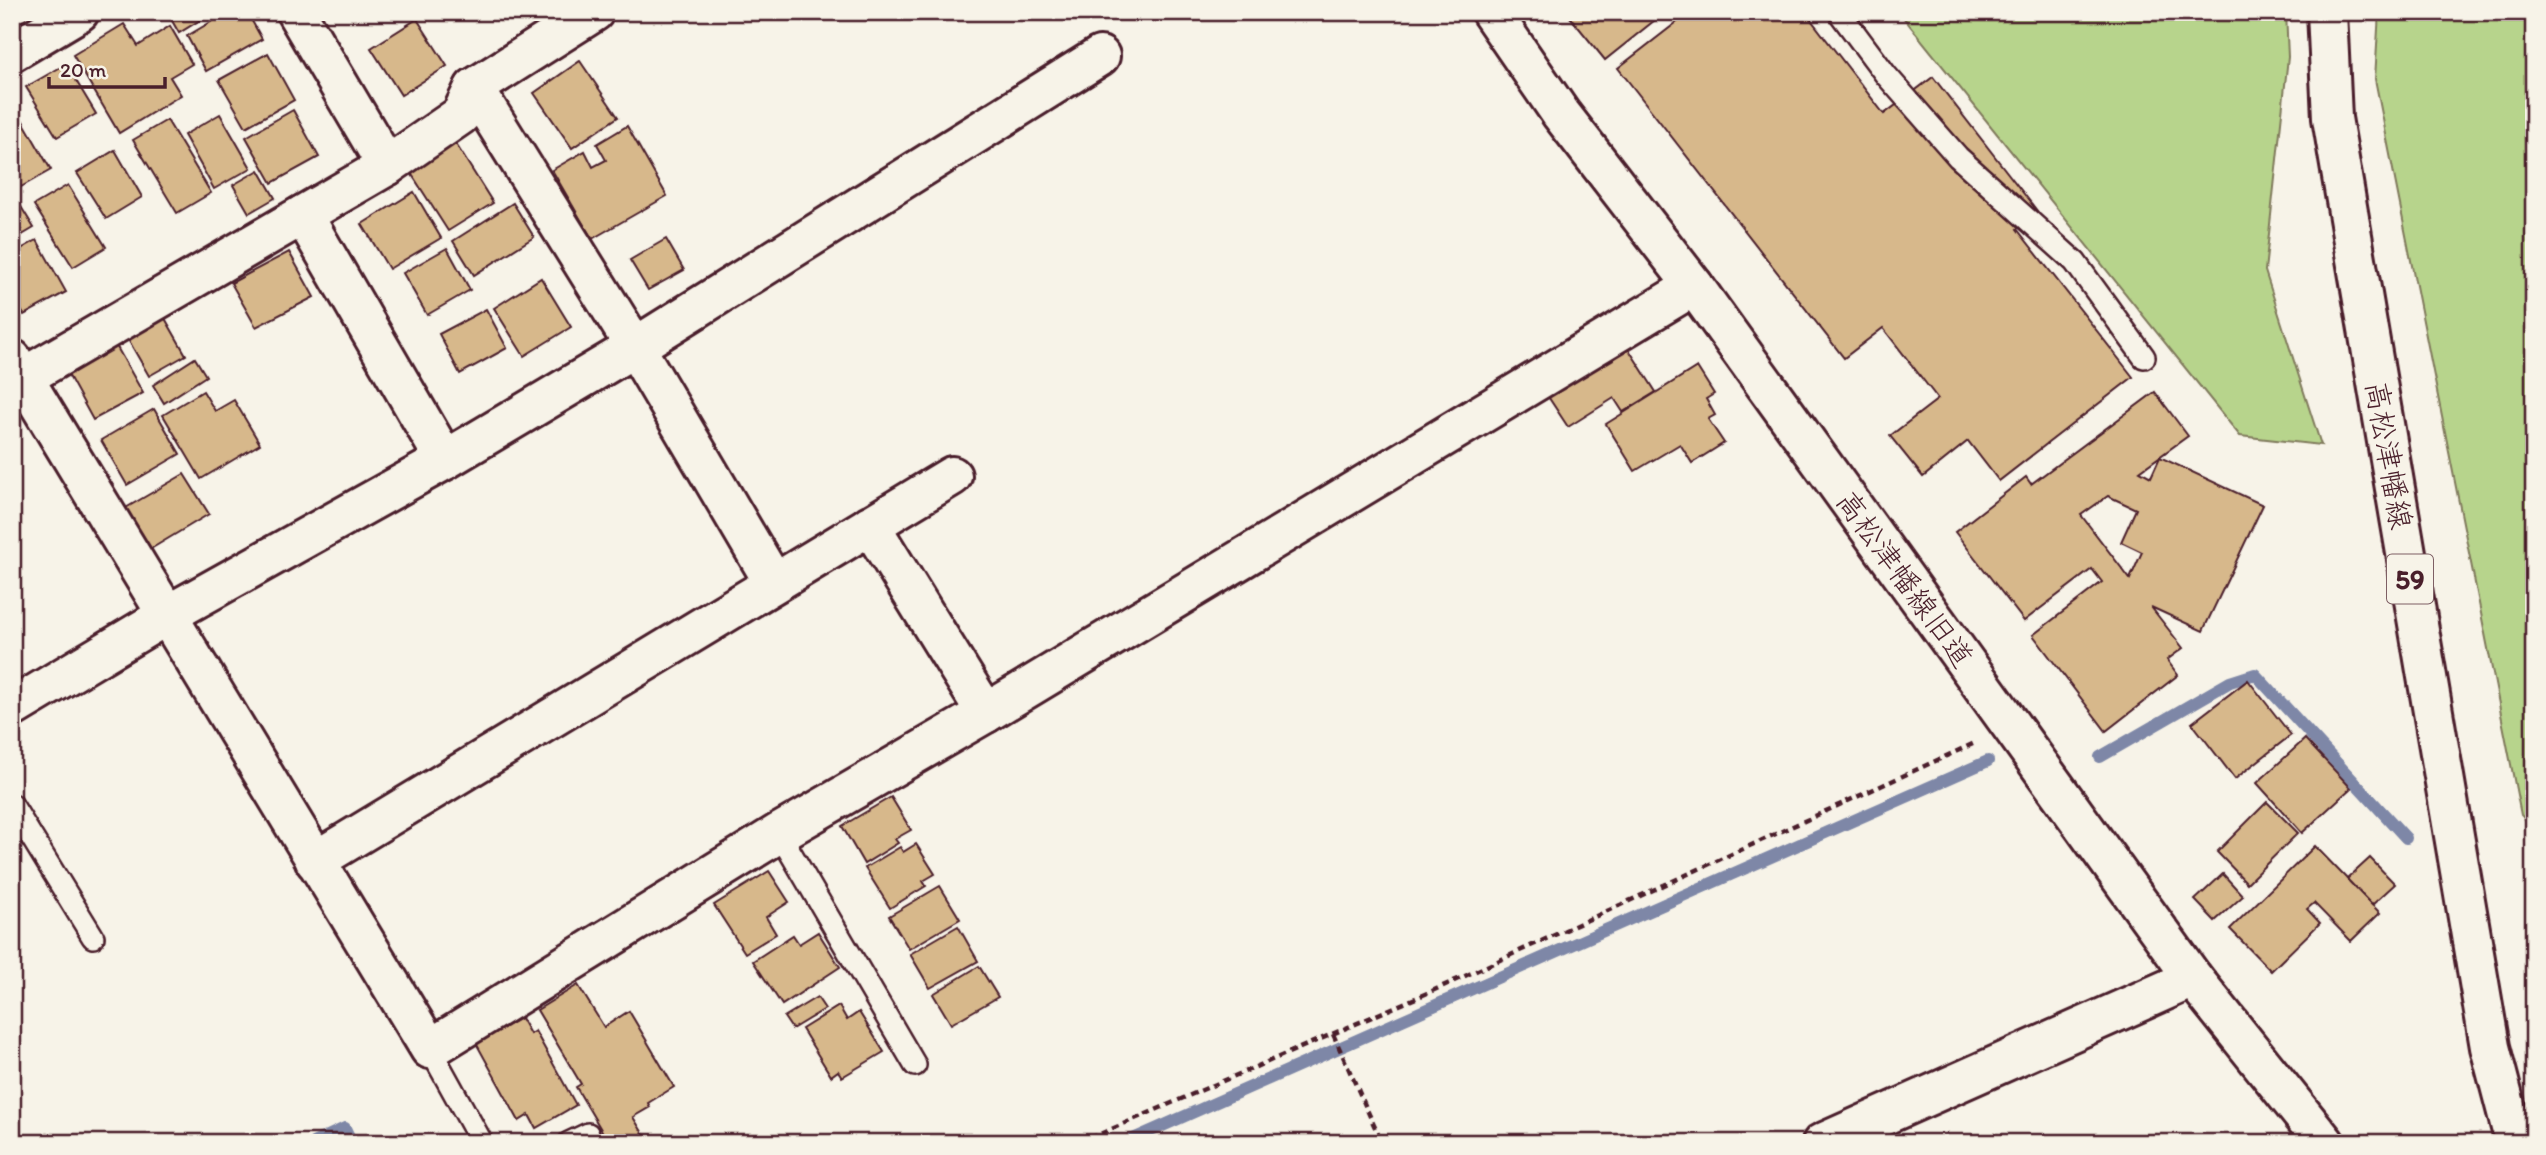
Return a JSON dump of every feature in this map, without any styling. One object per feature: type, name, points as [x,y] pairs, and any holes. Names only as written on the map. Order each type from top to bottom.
[{"type":"street","points":[[12,52],[79,12]]},
{"type":"street","points":[[296,12],[387,166]]},
{"type":"street","points":[[594,12],[474,88],[461,115],[387,166],[16,373],[167,615],[430,1049],[779,833],[986,713],[1694,286]]},
{"type":"street","name":"高松津幡線","points":[[2327,12],[2332,118],[2490,1047],[2515,1143]]},
{"type":"street","name":"高松津幡線旧道","points":[[1500,16],[1561,114],[1694,286],[2193,978],[2325,1143]]},
{"type":"street","points":[[12,708],[167,615],[445,460],[635,347],[1100,56]]},
{"type":"street","points":[[474,88],[635,347],[774,583]]},
{"type":"street","points":[[303,215],[445,460]]},
{"type":"street","points":[[315,861],[952,476]]},
{"type":"street","points":[[870,525],[986,713]]},
{"type":"street","points":[[1822,1143],[2193,978]]},
{"type":"lane","points":[[1839,12],[1886,75],[1958,157],[2075,262],[2144,357]]},
{"type":"lane","points":[[12,805],[93,937]]},
{"type":"lane","points":[[779,833],[915,1065]]},
{"type":"lane","points":[[430,1049],[482,1143]]},
{"type":"path","points":[[1079,1143],[1334,1034],[2011,726]]},
{"type":"path","points":[[1334,1034],[1382,1143]]},
{"type":"green space","points":[[1899,12],[2286,12],[2288,57],[2265,271],[2321,445],[2240,436]]},
{"type":"green space","points":[[2379,12],[2534,12],[2534,829],[2521,815],[2375,79]]},
{"type":"building","points":[[167,12],[213,12],[179,33]]},
{"type":"building","points":[[228,12],[247,12],[262,39],[206,71],[187,36]]},
{"type":"building","points":[[1566,12],[1665,12],[1605,60]]},
{"type":"building","points":[[1690,12],[1805,12],[1884,114],[1933,77],[2038,212],[2017,229],[2133,377],[1999,481],[1968,441],[1923,477],[1890,436],[1938,399],[1883,328],[1844,358],[1618,68]]},
{"type":"building","points":[[417,19],[447,66],[401,95],[371,48]]},
{"type":"building","points":[[124,24],[138,46],[170,26],[192,64],[170,77],[181,95],[119,133],[73,55]]},
{"type":"building","points":[[268,53],[294,100],[246,127],[219,80]]},
{"type":"building","points":[[580,61],[618,117],[572,148],[534,93]]},
{"type":"building","points":[[66,64],[96,114],[57,137],[26,87]]},
{"type":"building","points":[[16,109],[51,170],[21,187],[12,171],[12,111]]},
{"type":"building","points":[[293,110],[319,157],[272,183],[246,137]]},
{"type":"building","points":[[220,114],[251,168],[214,189],[184,135]]},
{"type":"building","points":[[167,120],[211,193],[177,213],[133,140]]},
{"type":"building","points":[[627,126],[667,196],[592,239],[552,170],[585,151],[593,167],[606,160],[597,144]]},
{"type":"building","points":[[454,141],[493,203],[448,231],[409,170]]},
{"type":"building","points":[[115,150],[142,197],[106,219],[77,173]]},
{"type":"building","points":[[259,170],[275,198],[249,213],[233,185]]},
{"type":"building","points":[[68,185],[106,247],[73,267],[34,205]]},
{"type":"building","points":[[12,192],[34,228],[12,241]]},
{"type":"building","points":[[414,192],[441,238],[389,269],[362,224]]},
{"type":"building","points":[[513,203],[534,237],[474,275],[453,241]]},
{"type":"building","points":[[666,239],[684,270],[648,290],[630,260]]},
{"type":"building","points":[[37,240],[66,292],[24,315],[12,295],[12,254]]},
{"type":"building","points":[[447,248],[470,290],[427,315],[403,273]]},
{"type":"building","points":[[289,252],[314,297],[256,327],[231,283]]},
{"type":"building","points":[[541,278],[571,327],[524,356],[494,308]]},
{"type":"building","points":[[486,309],[507,348],[460,374],[439,334]]},
{"type":"building","points":[[162,313],[186,355],[149,376],[125,334]]},
{"type":"building","points":[[114,342],[143,393],[93,420],[65,369]]},
{"type":"building","points":[[1626,345],[1656,392],[1623,412],[1614,398],[1568,427],[1547,395]]},
{"type":"building","points":[[195,358],[206,376],[164,403],[153,385]]},
{"type":"building","points":[[1697,367],[1714,394],[1706,399],[1715,415],[1708,419],[1724,443],[1692,463],[1680,444],[1635,471],[1606,424]]},
{"type":"building","points":[[203,391],[215,411],[234,400],[260,444],[201,479],[163,415]]},
{"type":"building","points":[[2155,392],[2188,436],[2140,471],[2151,477],[2160,457],[2263,505],[2203,631],[2151,607],[2183,648],[2167,660],[2178,675],[2106,731],[2033,635],[2102,582],[2092,569],[2024,621],[1955,532],[2026,477],[2031,484]],"holes":[[[2108,496],[2136,509],[2121,542],[2142,552],[2130,579],[2081,515]]]},
{"type":"building","points":[[154,409],[180,454],[127,485],[101,440]]},
{"type":"building","points":[[184,474],[209,514],[149,550],[124,509]]},
{"type":"building","points":[[2248,680],[2291,735],[2235,779],[2192,723]]},
{"type":"building","points":[[2305,739],[2351,788],[2302,833],[2257,783]]},
{"type":"building","points":[[891,797],[911,830],[895,839],[898,843],[864,864],[842,826]]},
{"type":"building","points":[[2267,802],[2298,833],[2247,883],[2217,852]]},
{"type":"building","points":[[916,844],[935,874],[923,881],[926,886],[890,908],[865,868],[900,847],[903,852]]},
{"type":"building","points":[[2315,846],[2380,913],[2351,941],[2314,903],[2307,909],[2320,923],[2271,971],[2230,929]]},
{"type":"building","points":[[2370,858],[2395,884],[2372,905],[2347,879]]},
{"type":"building","points":[[769,871],[789,902],[766,917],[776,934],[745,953],[714,905]]},
{"type":"building","points":[[2223,874],[2243,896],[2215,921],[2195,900]]},
{"type":"building","points":[[940,886],[960,919],[909,949],[889,916]]},
{"type":"building","points":[[958,926],[978,961],[930,988],[910,954]]},
{"type":"building","points":[[818,932],[840,967],[782,1005],[753,961],[793,935],[799,944]]},
{"type":"building","points":[[979,966],[998,997],[951,1024],[933,994]]},
{"type":"building","points":[[578,985],[604,1027],[629,1011],[674,1087],[648,1103],[650,1107],[633,1117],[649,1143],[609,1143],[576,1087],[581,1084],[537,1010]]},
{"type":"building","points":[[817,997],[825,1009],[792,1029],[784,1017]]},
{"type":"building","points":[[839,1006],[847,1020],[859,1012],[884,1052],[842,1077],[838,1071],[831,1076],[802,1029]]},
{"type":"building","points":[[521,1018],[530,1034],[535,1031],[576,1105],[536,1128],[529,1115],[519,1121],[476,1043]]},
{"type":"waterway","points":[[2100,757],[2230,682],[2255,674],[2406,838]]},
{"type":"waterway","points":[[1124,1143],[1988,761]]},
{"type":"waterway","points":[[313,1143],[345,1128],[352,1143]]}]
